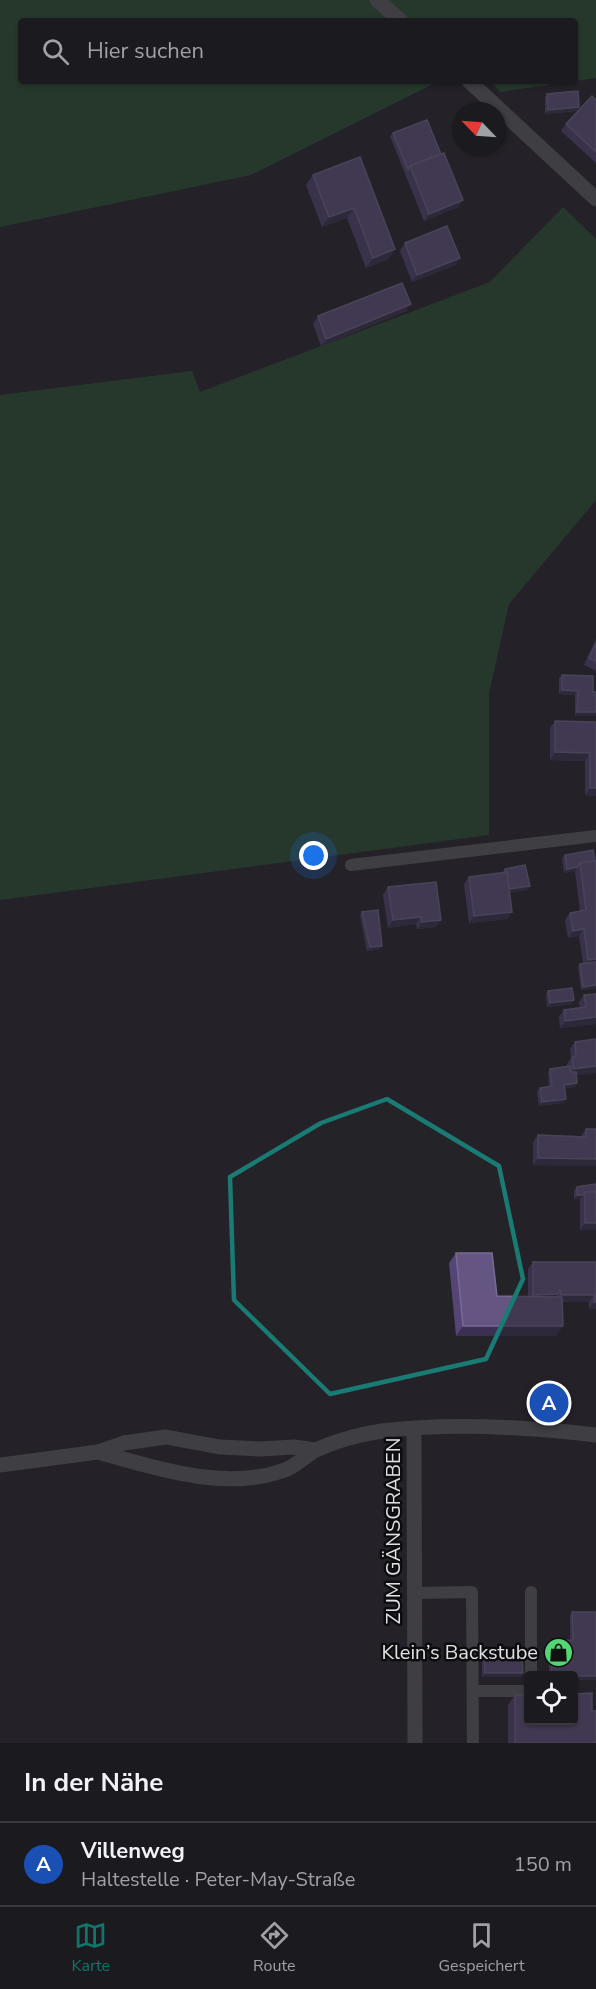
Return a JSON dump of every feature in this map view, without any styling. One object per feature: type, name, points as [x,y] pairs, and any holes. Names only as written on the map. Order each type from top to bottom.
[{"type":"main road","points":[[377,0],[398,18]]},
{"type":"main road","points":[[473,84],[596,199]]},
{"type":"main road","points":[[0,1465],[98,1452],[124,1443],[166,1437],[220,1447],[260,1449],[294,1447],[315,1450],[380,1431],[414,1428],[518,1428],[596,1435]]},
{"type":"main road","name":"ZUM GÄNSGRABEN","points":[[414,1428],[415,1743]]},
{"type":"main road","points":[[98,1452],[146,1465],[225,1479],[280,1472],[299,1464],[315,1450]]},
{"type":"lane","points":[[351,865],[596,836]]},
{"type":"lane","points":[[413,1593],[472,1592],[472,1743]]},
{"type":"lane","points":[[531,1592],[531,1671]]},
{"type":"lane","points":[[472,1691],[524,1691]]},
{"type":"highlighted area","points":[[387,1099],[499,1166],[523,1279],[486,1359],[330,1394],[234,1300],[230,1177],[321,1123]]},
{"type":"green space","points":[[0,0],[596,0],[596,78],[578,81],[578,18],[18,18],[18,84],[433,84],[251,175],[0,227]]},
{"type":"green space","points":[[493,84],[555,84],[500,92]]},
{"type":"green space","points":[[563,207],[596,239],[596,500],[509,604],[489,693],[489,835],[0,900],[0,395],[192,371],[200,392],[490,282]]},
{"type":"building","points":[[578,91],[579,107],[548,110],[547,94]]},
{"type":"building","points":[[592,96],[596,100],[596,152],[566,124]]},
{"type":"building","points":[[427,120],[441,154],[410,166],[408,170],[393,133]]},
{"type":"building","points":[[444,153],[463,200],[429,214],[410,166]]},
{"type":"building","points":[[360,157],[395,249],[373,258],[354,208],[329,217],[313,175]]},
{"type":"building","points":[[447,226],[460,258],[417,275],[405,243]]},
{"type":"building","points":[[402,283],[411,304],[326,339],[318,316]]},
{"type":"building","points":[[596,643],[596,662],[589,658]]},
{"type":"building","points":[[562,675],[593,676],[596,712],[577,712],[578,691],[562,690]]},
{"type":"building","points":[[555,721],[596,722],[596,788],[590,788],[590,753],[555,752]]},
{"type":"building","points":[[593,850],[595,861],[580,863],[577,867],[567,869],[565,855]]},
{"type":"building","points":[[596,861],[596,959],[588,960],[584,929],[573,931],[570,913],[586,910],[580,863]]},
{"type":"building","points":[[525,865],[530,886],[509,889],[505,869]]},
{"type":"building","points":[[507,872],[512,912],[474,916],[469,877]]},
{"type":"building","points":[[436,882],[441,920],[422,922],[421,917],[393,920],[388,887]]},
{"type":"building","points":[[378,910],[382,946],[370,947],[362,912]]},
{"type":"building","points":[[596,962],[596,985],[583,987],[580,964]]},
{"type":"building","points":[[572,988],[574,1000],[550,1003],[548,991]]},
{"type":"building","points":[[596,994],[596,1017],[565,1021],[564,1010],[586,1007],[584,995]]},
{"type":"building","points":[[596,1039],[596,1066],[573,1069],[572,1057],[576,1056],[575,1042]]},
{"type":"building","points":[[570,1066],[571,1072],[576,1072],[577,1083],[564,1085],[566,1099],[542,1102],[540,1088],[552,1086],[550,1069]]},
{"type":"building","points":[[586,1129],[596,1129],[596,1159],[538,1158],[538,1135],[586,1137]]},
{"type":"building","points":[[596,1184],[596,1192],[577,1195],[577,1187]]},
{"type":"building","points":[[585,1192],[596,1192],[596,1223],[585,1223]]},
{"type":"building","points":[[456,1253],[492,1253],[497,1296],[562,1297],[563,1326],[463,1326]]},
{"type":"building","points":[[533,1262],[596,1262],[596,1302],[594,1302],[594,1295],[561,1295],[560,1290],[558,1294],[533,1295]]},
{"type":"building","points":[[572,1612],[596,1612],[596,1676],[578,1676],[578,1671],[552,1671],[551,1641],[573,1640]]},
{"type":"building","points":[[522,1655],[523,1673],[485,1673],[484,1656]]},
{"type":"building","points":[[592,1693],[592,1711],[596,1711],[596,1743],[515,1743],[515,1695],[524,1695],[524,1725],[578,1725],[578,1694]]},
{"type":"place","name":"Villenweg","points":[[549,1403]]},
{"type":"place","name":"Klein’s Backstube","points":[[559,1652]]}]
